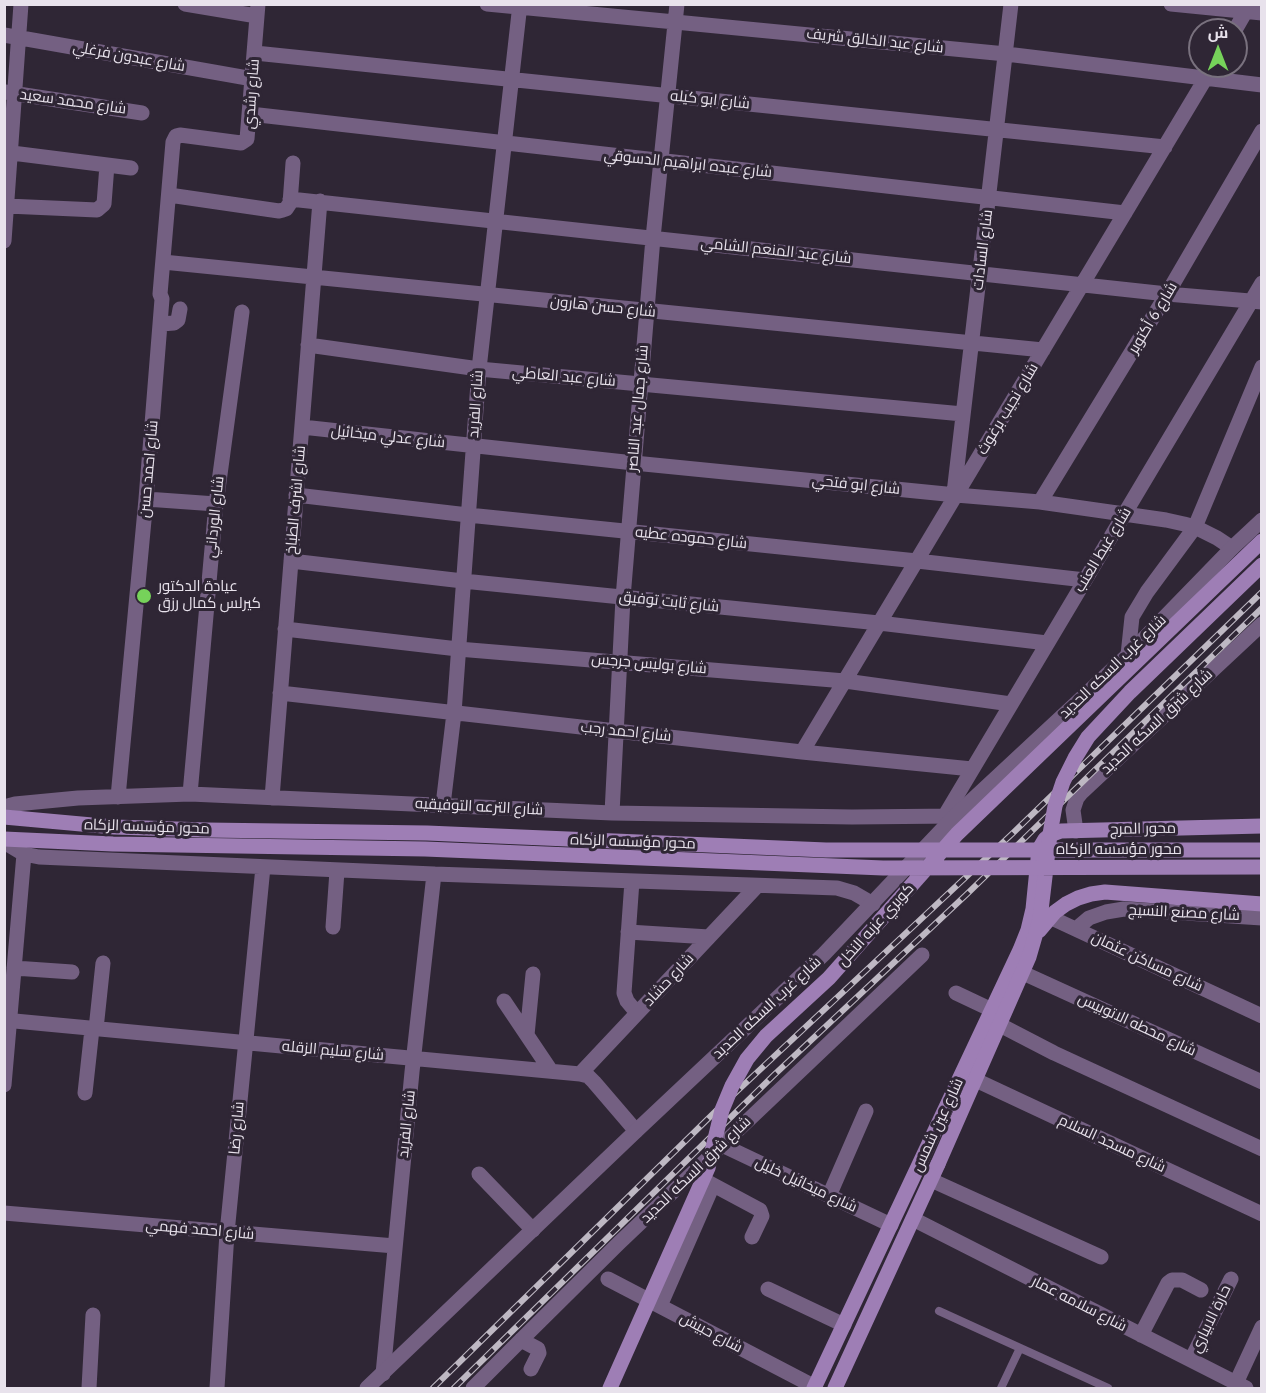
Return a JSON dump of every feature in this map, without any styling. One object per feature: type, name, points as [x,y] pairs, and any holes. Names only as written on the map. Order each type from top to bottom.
[{"type":"main road","name":"كوبري عزبه النخل","points":[[610,1389],[708,1168],[722,1110],[747,1059],[766,1036],[829,978],[957,834],[1262,541]]},
{"type":"main road","points":[[1000,1025],[1022,976],[1037,933],[1055,806],[1063,782],[1075,758],[1089,737],[1130,692],[1262,565]]},
{"type":"main road","name":"محور مؤسسه الزكاه","points":[[4,817],[114,827],[427,833],[826,850],[1262,850]]},
{"type":"main road","name":"محور المرج","points":[[1038,855],[1041,843],[1050,835],[1061,831],[1262,826]]},
{"type":"main road","name":"محور مؤسسه الزكاه","points":[[4,841],[425,849],[872,868],[1262,867]]},
{"type":"main road","name":"شارع عين شمس","points":[[814,1388],[1028,930],[1033,909],[1038,855]]},
{"type":"main road","points":[[1037,933],[1045,922],[1066,904],[1078,898],[1105,892],[1262,904]]},
{"type":"main road","name":"شارع عين شمس","points":[[836,1389],[1000,1025]]},
{"type":"street","points":[[4,241],[12,37],[21,4]]},
{"type":"street","points":[[185,4],[258,10]]},
{"type":"street","name":"شارع عبد الخالق شريف","points":[[487,4],[1188,70]]},
{"type":"street","name":"شارع جمال عبد الناصر","points":[[612,813],[622,598],[646,311],[677,4]]},
{"type":"street","name":"شارع السادات","points":[[955,495],[1011,4]]},
{"type":"street","points":[[1171,4],[1253,10]]},
{"type":"street","name":"شارع الفريد","points":[[443,805],[454,713],[479,369],[519,6]]},
{"type":"street","name":"شارع رشدي","points":[[173,142],[176,136],[180,135],[244,143],[248,137],[258,10]]},
{"type":"street","name":"شارع عبدون فرغلي","points":[[12,37],[253,79]]},
{"type":"street","name":"شارع ابو كيله","points":[[255,53],[1165,147]]},
{"type":"street","name":"شارع نجيب برغوث","points":[[802,753],[1206,78]]},
{"type":"street","name":"شارع عبد الخالق شريف","points":[[1234,78],[1262,85]]},
{"type":"street","name":"شارع محمد سعيد","points":[[10,93],[142,113]]},
{"type":"street","name":"شارع عبده ابراهيم الدسوقي","points":[[250,114],[1125,213]]},
{"type":"street","name":"شارع 6 أكتوبر","points":[[1040,502],[1167,294],[1262,131]]},
{"type":"street","name":"شارع احمد حسن","points":[[118,797],[146,499],[173,142]]},
{"type":"street","points":[[8,152],[131,168]]},
{"type":"street","points":[[169,195],[279,211],[286,209],[291,199],[293,163]]},
{"type":"street","points":[[6,209],[97,210],[104,204],[107,165]]},
{"type":"street","name":"شارع عبد المنعم الشامي","points":[[291,199],[1256,302]]},
{"type":"street","name":"شارع اشرف الطباخ","points":[[272,798],[320,201]]},
{"type":"street","name":"شارع حسن هارون","points":[[163,262],[1043,350]]},
{"type":"street","name":"شارع غيط العنب","points":[[950,816],[972,769],[1124,515],[1256,302],[1262,283]]},
{"type":"street","points":[[160,324],[174,323],[178,320],[180,309]]},
{"type":"street","name":"شارع الورداني","points":[[190,794],[216,504],[242,312]]},
{"type":"street","name":"شارع عبد العاطي","points":[[308,345],[479,369],[963,414]]},
{"type":"street","points":[[1128,656],[1132,617],[1147,592],[1195,527],[1262,367]]},
{"type":"street","name":"شارع عدلي ميخائيل","points":[[302,427],[473,446]]},
{"type":"street","name":"شارع ابو فتحي","points":[[473,446],[1040,502],[1166,520],[1195,527],[1232,548]]},
{"type":"street","name":"شارع حموده عطيه","points":[[296,495],[1085,580]]},
{"type":"street","points":[[146,499],[216,504]]},
{"type":"street","name":"شارع غرب السكه الحديد","points":[[368,1389],[824,954],[873,904],[950,816],[1128,656],[1262,520]]},
{"type":"street","name":"شارع ثابت توفيق","points":[[291,561],[1047,643]]},
{"type":"street","name":"شارع شرق السكه الحديد","points":[[1076,831],[1073,810],[1081,793],[1262,624]]},
{"type":"street","name":"شارع بوليس جرجس","points":[[285,629],[459,649],[845,681],[1011,704]]},
{"type":"street","name":"شارع احمد رجب","points":[[280,693],[802,753],[972,769]]},
{"type":"street","name":"شارع الترعه التوفيقيه","points":[[4,807],[68,799],[190,794],[612,813],[852,818],[950,816]]},
{"type":"street","points":[[4,841],[24,854],[39,857],[337,871],[837,888],[854,893],[873,904]]},
{"type":"street","points":[[4,1085],[7,1021],[15,968],[24,854]]},
{"type":"street","name":"شارع رضا","points":[[217,1389],[227,1233],[263,867]]},
{"type":"street","points":[[333,927],[337,871]]},
{"type":"street","name":"شارع الفريد","points":[[383,1374],[413,1058],[434,874]]},
{"type":"street","points":[[632,881],[624,993],[627,1001],[638,1013]]},
{"type":"street","name":"شارع حشاد","points":[[580,1074],[757,886]]},
{"type":"street","name":"شارع مساكن عثمان","points":[[1033,909],[1262,1016]]},
{"type":"street","name":"شارع مصنع النسيج","points":[[1076,929],[1089,918],[1124,909],[1262,918]]},
{"type":"street","points":[[628,932],[709,937]]},
{"type":"street","name":"شارع شرق السكه الحديد","points":[[473,1389],[692,1173],[922,956]]},
{"type":"street","points":[[86,1093],[102,963]]},
{"type":"street","points":[[15,968],[72,972]]},
{"type":"street","name":"شارع محطه الاتوبيس","points":[[1012,968],[1262,1082]]},
{"type":"street","points":[[527,1035],[532,974]]},
{"type":"street","points":[[956,993],[992,1010]]},
{"type":"street","points":[[504,1001],[551,1071]]},
{"type":"street","name":"شارع سليم الزقله","points":[[7,1021],[580,1074]]},
{"type":"street","points":[[1000,1025],[1054,1053],[1262,1149]]},
{"type":"street","points":[[580,1074],[588,1076],[594,1082],[636,1131]]},
{"type":"street","name":"شارع مسجد السلام","points":[[962,1074],[1262,1214]]},
{"type":"street","points":[[829,1196],[866,1111]]},
{"type":"street","name":"شارع ميخائيل خليل","points":[[722,1145],[891,1225]]},
{"type":"street","points":[[692,1173],[760,1210],[762,1216],[752,1237]]},
{"type":"street","points":[[479,1174],[533,1230]]},
{"type":"street","points":[[931,1180],[1101,1257]]},
{"type":"street","points":[[660,1306],[713,1185]]},
{"type":"street","name":"شارع احمد فهمي","points":[[4,1214],[395,1246]]},
{"type":"street","name":"شارع سلامه عمار","points":[[913,1219],[1241,1386]]},
{"type":"street","name":"شارع حبيش","points":[[608,1279],[814,1388]]},
{"type":"street","name":"حارة الابياري","points":[[1191,1360],[1231,1279]]},
{"type":"street","points":[[1141,1335],[1168,1283],[1172,1280],[1182,1280],[1201,1290]]},
{"type":"street","points":[[768,1288],[844,1325]]},
{"type":"street","points":[[88,1389],[93,1315]]},
{"type":"street","points":[[1241,1386],[1262,1327]]},
{"type":"street","points":[[521,1340],[538,1349],[539,1353],[531,1369]]},
{"type":"lane","points":[[939,1311],[1108,1389]]},
{"type":"lane","points":[[1001,1389],[1020,1348]]},
{"type":"railway","points":[[433,1388],[719,1108],[1013,833],[1262,592]]},
{"type":"railway","points":[[454,1388],[774,1075],[967,894],[1262,608]]},
{"type":"place","name":"عيادة الدكتور كيرلس كمال رزق","points":[[144,596]]}]
